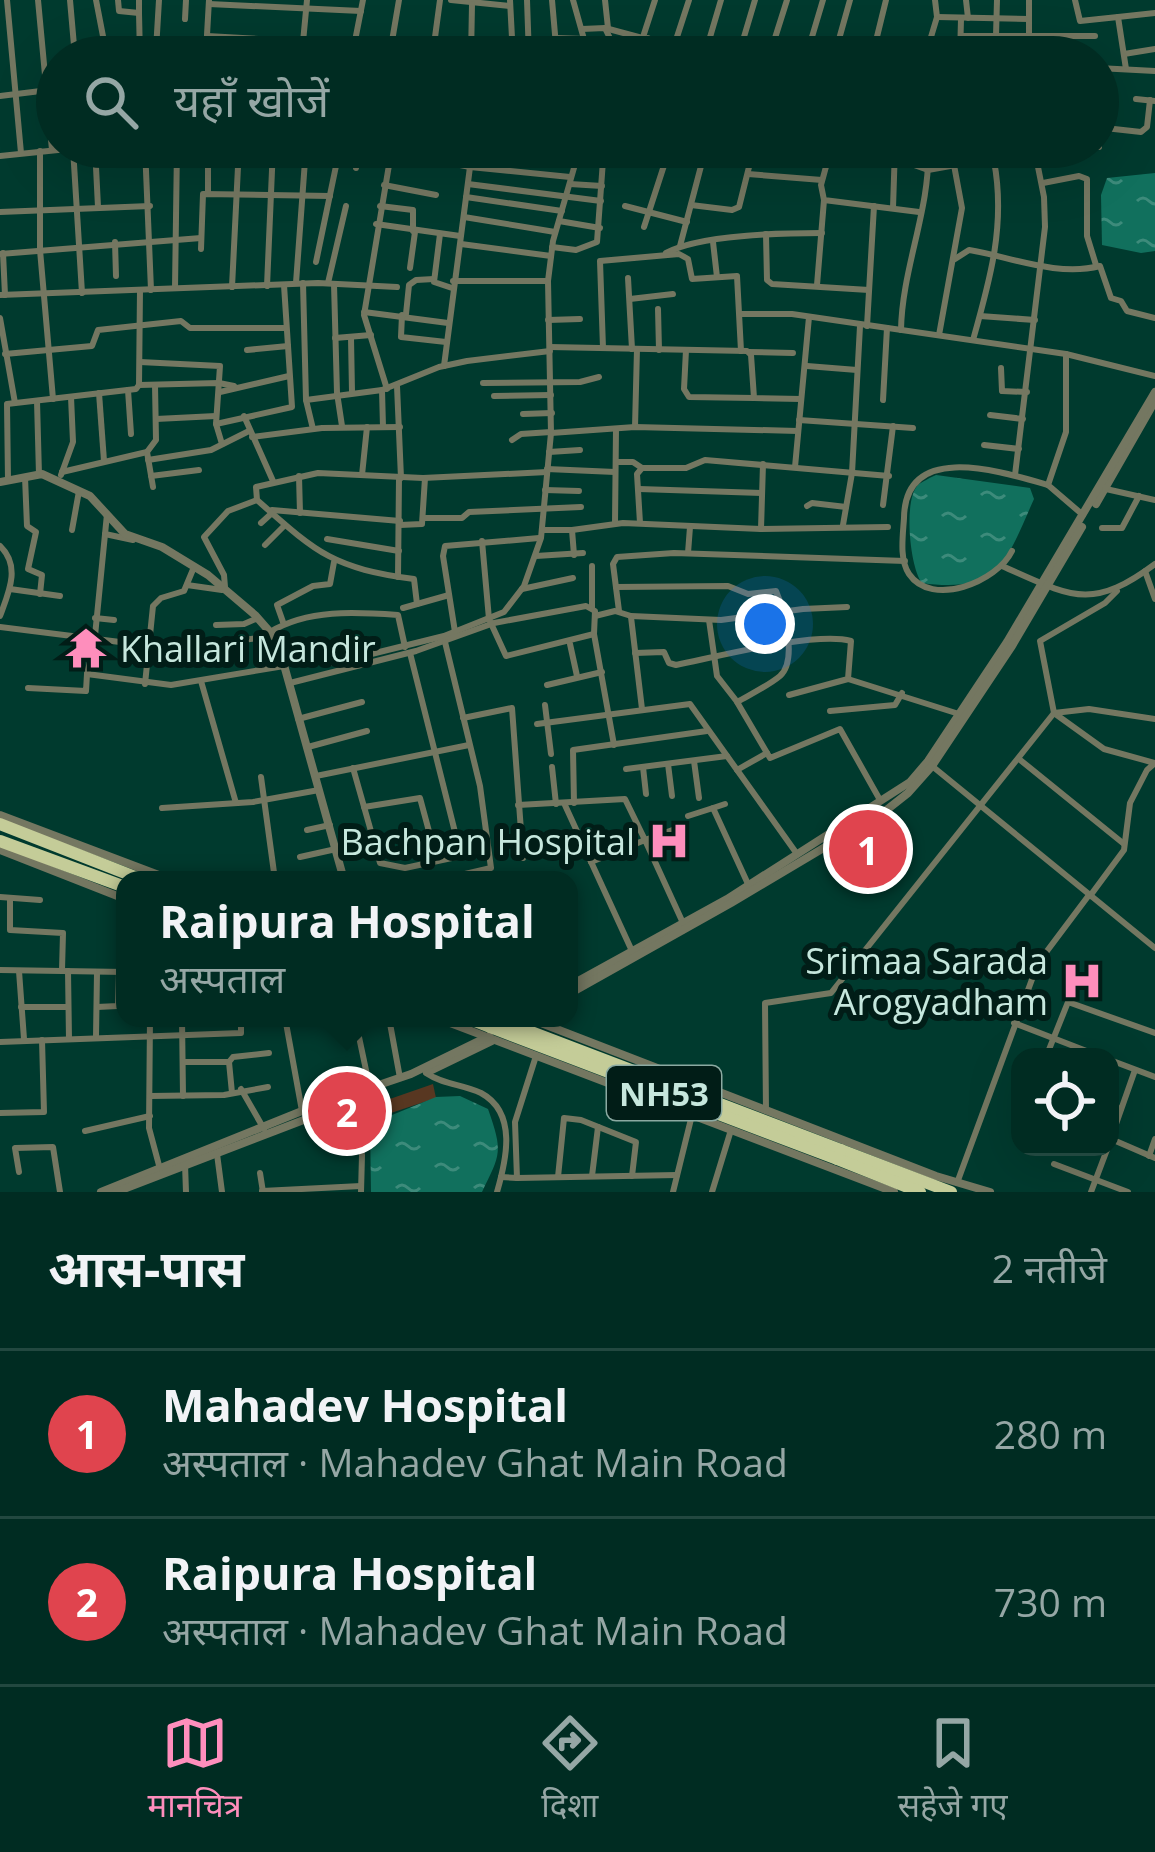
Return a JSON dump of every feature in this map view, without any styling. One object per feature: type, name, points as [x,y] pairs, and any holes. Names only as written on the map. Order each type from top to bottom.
[{"type":"highway","points":[[0,820],[122,871]]},
{"type":"highway","points":[[0,841],[116,884]]},
{"type":"highway","name":"NH53","points":[[492,1027],[839,1154],[916,1187]]},
{"type":"highway","name":"NH53","points":[[519,1027],[916,1187],[954,1187]]},
{"type":"street","points":[[8,0],[21,153]]},
{"type":"street","points":[[38,0],[41,36]]},
{"type":"street","points":[[70,0],[73,36]]},
{"type":"street","points":[[96,0],[103,36]]},
{"type":"street","points":[[118,0],[119,11],[139,13]]},
{"type":"street","points":[[140,0],[140,36]]},
{"type":"street","points":[[158,36],[159,0]]},
{"type":"street","points":[[185,19],[186,0]]},
{"type":"street","points":[[356,36],[363,0]]},
{"type":"street","points":[[395,36],[399,0]]},
{"type":"street","points":[[433,36],[440,0]]},
{"type":"street","points":[[451,0],[510,3],[511,36]]},
{"type":"street","points":[[527,0],[528,36]]},
{"type":"street","points":[[551,0],[556,36]]},
{"type":"street","points":[[573,0],[585,36]]},
{"type":"street","points":[[604,0],[610,36]]},
{"type":"street","points":[[646,36],[655,0]]},
{"type":"street","points":[[677,36],[689,0]]},
{"type":"street","points":[[713,36],[721,0]]},
{"type":"street","points":[[744,36],[755,0]]},
{"type":"street","points":[[776,36],[787,0]]},
{"type":"street","points":[[812,36],[823,0]]},
{"type":"street","points":[[840,36],[850,0]]},
{"type":"street","points":[[877,36],[886,0]]},
{"type":"street","points":[[931,36],[937,17],[935,0]]},
{"type":"street","points":[[966,0],[962,36],[1095,36]]},
{"type":"street","points":[[996,36],[997,0]]},
{"type":"street","points":[[1029,0],[1029,36]]},
{"type":"street","points":[[1075,0],[1080,21],[1151,13],[1146,0]]},
{"type":"street","points":[[207,36],[209,2],[307,4],[361,11]]},
{"type":"street","points":[[307,4],[307,36]]},
{"type":"street","points":[[472,4],[473,36]]},
{"type":"street","points":[[937,17],[1029,19]]},
{"type":"street","points":[[1118,17],[1126,69]]},
{"type":"street","points":[[582,29],[607,28],[637,36]]},
{"type":"street","points":[[1124,53],[1155,49]]},
{"type":"street","points":[[1119,69],[1155,71]]},
{"type":"street","points":[[0,96],[36,91]]},
{"type":"street","points":[[1119,130],[1141,132],[1147,128],[1153,100],[1136,99]]},
{"type":"street","points":[[0,156],[36,151]]},
{"type":"street","points":[[41,168],[38,212],[53,399]]},
{"type":"street","points":[[74,168],[82,293]]},
{"type":"street","points":[[92,168],[98,207]]},
{"type":"street","points":[[147,168],[151,290]]},
{"type":"street","points":[[175,288],[177,168]]},
{"type":"street","points":[[208,168],[208,194]]},
{"type":"street","points":[[232,287],[240,168]]},
{"type":"street","points":[[267,286],[273,168]]},
{"type":"street","points":[[304,168],[300,284],[306,400],[313,429]]},
{"type":"street","points":[[316,262],[333,168]]},
{"type":"street","points":[[383,427],[384,389],[364,312],[388,168]]},
{"type":"street","points":[[444,366],[470,168]]},
{"type":"street","points":[[478,168],[602,186]]},
{"type":"street","points":[[87,674],[145,684],[202,681],[285,661],[335,663],[445,642],[504,612],[522,589],[541,534],[551,432],[548,281],[555,232],[574,168]]},
{"type":"street","points":[[552,247],[591,248],[597,242],[603,168]]},
{"type":"street","points":[[644,227],[663,168]]},
{"type":"street","points":[[680,246],[701,168]]},
{"type":"street","points":[[691,205],[735,209],[749,168]]},
{"type":"street","points":[[818,285],[825,168]]},
{"type":"street","points":[[893,208],[895,168]]},
{"type":"street","points":[[923,168],[938,168]]},
{"type":"street","points":[[939,335],[962,208],[955,168]]},
{"type":"street","points":[[973,340],[994,259],[999,168]]},
{"type":"street","points":[[1015,476],[1046,219],[1038,168]]},
{"type":"street","points":[[901,330],[901,300],[928,170]]},
{"type":"street","points":[[748,174],[822,180]]},
{"type":"street","points":[[1041,183],[1087,178],[1087,236],[1111,298],[1121,301],[1126,311],[1155,318]]},
{"type":"street","points":[[469,184],[602,201]]},
{"type":"street","points":[[384,185],[436,195]]},
{"type":"street","points":[[410,210],[412,190]]},
{"type":"street","points":[[201,249],[201,196],[330,196]]},
{"type":"street","points":[[466,196],[562,211]]},
{"type":"street","points":[[824,200],[919,212]]},
{"type":"street","points":[[0,212],[150,206]]},
{"type":"street","points":[[342,427],[331,283],[346,206]]},
{"type":"street","points":[[380,206],[415,213],[410,268]]},
{"type":"street","points":[[625,206],[687,222]]},
{"type":"street","points":[[843,525],[852,473],[874,206]]},
{"type":"street","points":[[463,217],[555,232]]},
{"type":"street","points":[[559,221],[601,227]]},
{"type":"street","points":[[376,224],[551,256]]},
{"type":"street","points":[[440,233],[435,284],[548,281]]},
{"type":"street","points":[[664,255],[680,246],[766,234],[822,233]]},
{"type":"street","points":[[766,234],[769,282],[869,290]]},
{"type":"street","points":[[201,238],[1,254],[3,295],[331,283],[397,287]]},
{"type":"street","points":[[116,242],[116,277]]},
{"type":"street","points":[[713,242],[717,277]]},
{"type":"street","points":[[955,259],[969,250],[994,259],[1040,265],[1086,269],[1096,265]]},
{"type":"street","points":[[603,348],[600,261],[687,256],[692,279],[739,278],[754,398]]},
{"type":"street","points":[[628,278],[635,349],[635,427]]},
{"type":"street","points":[[434,279],[409,285],[401,337],[446,342]]},
{"type":"street","points":[[156,419],[216,420],[292,407],[284,284]]},
{"type":"street","points":[[139,386],[140,290]]},
{"type":"street","points":[[630,299],[673,294]]},
{"type":"street","points":[[658,309],[659,350]]},
{"type":"street","points":[[364,312],[448,322]]},
{"type":"street","points":[[742,314],[809,317],[973,340],[1066,354],[1155,376]]},
{"type":"street","points":[[980,316],[1035,320]]},
{"type":"street","points":[[796,466],[809,317]]},
{"type":"street","points":[[0,318],[15,404]]},
{"type":"street","points":[[548,320],[580,319]]},
{"type":"street","points":[[5,354],[92,346],[98,330],[182,321],[194,328],[286,328]]},
{"type":"street","points":[[883,400],[887,328]]},
{"type":"street","points":[[335,338],[371,335]]},
{"type":"street","points":[[351,338],[352,392]]},
{"type":"street","points":[[247,350],[288,346]]},
{"type":"street","points":[[306,400],[384,389],[444,366],[550,349],[793,352]]},
{"type":"street","points":[[686,350],[684,389],[689,398],[801,399]]},
{"type":"street","points":[[1048,485],[1066,432],[1066,354]]},
{"type":"street","points":[[140,362],[219,365],[216,420],[222,445]]},
{"type":"street","points":[[806,366],[857,370]]},
{"type":"street","points":[[1001,368],[1002,391],[1027,392]]},
{"type":"street","points":[[289,376],[234,386],[139,386],[7,404],[4,481],[61,477],[104,461],[211,450],[251,434],[400,427]]},
{"type":"street","points":[[483,383],[580,382],[599,377]]},
{"type":"street","points":[[153,488],[148,456],[156,443],[155,385]]},
{"type":"street","points":[[398,386],[398,577]]},
{"type":"street","points":[[128,390],[131,434]]},
{"type":"street","points":[[99,393],[104,461]]},
{"type":"street","points":[[494,397],[551,395]]},
{"type":"street","points":[[578,985],[884,812],[932,766],[1104,489],[1155,396]]},
{"type":"street","points":[[578,984],[749,885],[910,782],[1045,585],[1155,396]]},
{"type":"street","points":[[61,477],[73,442],[71,397]]},
{"type":"street","points":[[37,401],[39,475]]},
{"type":"street","points":[[523,414],[551,413]]},
{"type":"street","points":[[990,415],[1023,418]]},
{"type":"street","points":[[244,416],[273,481]]},
{"type":"street","points":[[799,420],[914,428]]},
{"type":"street","points":[[883,506],[893,426]]},
{"type":"street","points":[[362,476],[367,427]]},
{"type":"street","points":[[512,440],[521,434],[635,427],[798,431]]},
{"type":"street","points":[[615,523],[616,429]]},
{"type":"street","points":[[984,445],[1018,448]]},
{"type":"street","points":[[549,452],[580,450]]},
{"type":"street","points":[[617,462],[642,468],[686,468],[705,460],[889,476]]},
{"type":"street","points":[[760,529],[763,464]]},
{"type":"street","points":[[640,524],[638,474],[642,468]]},
{"type":"street","points":[[1012,550],[1002,566],[973,586],[955,589],[920,583],[905,561],[904,497],[914,480],[945,469],[1015,476],[1048,485],[1083,515]]},
{"type":"street","points":[[151,476],[200,470]]},
{"type":"street","points":[[417,604],[414,579],[334,562],[257,500],[256,487],[299,476],[617,472]]},
{"type":"street","points":[[299,476],[300,513]]},
{"type":"street","points":[[25,477],[27,526],[36,530],[28,569],[42,574],[40,594]]},
{"type":"street","points":[[61,477],[137,541]]},
{"type":"street","points":[[270,511],[419,527],[424,518],[425,478]]},
{"type":"street","points":[[638,489],[762,493]]},
{"type":"street","points":[[1104,489],[1155,500]]},
{"type":"street","points":[[545,490],[579,491]]},
{"type":"street","points":[[72,530],[79,491]]},
{"type":"street","points":[[1102,528],[1123,528],[1139,496]]},
{"type":"street","points":[[224,592],[224,575],[204,537],[227,511],[257,500]]},
{"type":"street","points":[[807,506],[846,507]]},
{"type":"street","points":[[424,518],[581,507]]},
{"type":"street","points":[[261,524],[270,511]]},
{"type":"street","points":[[28,688],[86,691],[107,514]]},
{"type":"street","points":[[455,632],[444,549],[449,544],[615,523],[760,529],[888,527]]},
{"type":"street","points":[[265,545],[285,525]]},
{"type":"street","points":[[688,553],[690,526]]},
{"type":"street","points":[[536,556],[578,554],[572,530]]},
{"type":"street","points":[[104,533],[161,547],[195,567],[271,634],[285,661],[342,871]]},
{"type":"street","points":[[327,539],[399,551]]},
{"type":"street","points":[[482,541],[491,621],[506,656],[594,634]]},
{"type":"street","points":[[0,546],[12,564],[0,616]]},
{"type":"street","points":[[619,611],[613,564],[617,557],[688,553],[905,561]]},
{"type":"street","points":[[283,624],[277,605],[313,586],[330,584],[334,562]]},
{"type":"street","points":[[990,1192],[954,1187],[1014,1023],[1038,963],[1120,855],[1130,803],[1155,763],[1104,749],[1054,713],[1041,640],[1106,603],[1155,564]]},
{"type":"street","points":[[592,566],[594,634],[614,745]]},
{"type":"street","points":[[1002,566],[1073,594],[1117,591]]},
{"type":"street","points":[[145,684],[153,606],[161,598],[180,594],[195,567]]},
{"type":"street","points":[[1145,571],[1155,599]]},
{"type":"street","points":[[522,589],[573,578]]},
{"type":"street","points":[[187,585],[224,592]]},
{"type":"street","points":[[616,587],[728,586],[748,594],[776,591],[788,644],[784,674],[738,704]]},
{"type":"street","points":[[9,588],[60,596]]},
{"type":"street","points":[[403,608],[449,595]]},
{"type":"street","points":[[290,683],[491,621],[586,605],[594,612],[709,620],[847,607]]},
{"type":"street","points":[[215,644],[271,634],[283,624],[359,612],[398,615],[461,856],[405,868],[380,863],[352,768]]},
{"type":"street","points":[[631,616],[642,709]]},
{"type":"street","points":[[95,618],[114,620]]},
{"type":"street","points":[[216,625],[244,624],[258,618]]},
{"type":"street","points":[[709,620],[717,676],[770,758],[841,730],[882,802]]},
{"type":"street","points":[[0,627],[136,644]]},
{"type":"street","points":[[635,653],[664,652],[669,663],[676,665],[838,638],[851,641],[848,679]]},
{"type":"street","points":[[445,642],[481,786],[491,868],[478,871]]},
{"type":"street","points":[[569,643],[577,676]]},
{"type":"street","points":[[547,685],[602,672]]},
{"type":"street","points":[[789,695],[848,679],[960,714]]},
{"type":"street","points":[[202,681],[236,803]]},
{"type":"street","points":[[830,711],[895,705],[902,693]]},
{"type":"street","points":[[298,718],[362,702]]},
{"type":"street","points":[[537,724],[690,704],[797,855]]},
{"type":"street","points":[[545,705],[551,754]]},
{"type":"street","points":[[463,718],[512,708],[524,858]]},
{"type":"street","points":[[766,1111],[765,1003],[831,993],[1054,713],[1089,710],[1155,719]]},
{"type":"street","points":[[308,747],[367,731]]},
{"type":"street","points":[[574,803],[573,750],[707,731]]},
{"type":"street","points":[[316,776],[469,745]]},
{"type":"street","points":[[737,770],[767,753]]},
{"type":"street","points":[[626,769],[727,756]]},
{"type":"street","points":[[1018,758],[1124,844]]},
{"type":"street","points":[[694,761],[699,798]]},
{"type":"street","points":[[668,764],[672,796]]},
{"type":"street","points":[[552,766],[560,803],[632,951]]},
{"type":"street","points":[[932,766],[1155,949]]},
{"type":"street","points":[[643,767],[646,794]]},
{"type":"street","points":[[261,777],[274,871]]},
{"type":"street","points":[[162,808],[265,800],[321,790]]},
{"type":"street","points":[[364,807],[421,798],[437,861]]},
{"type":"street","points":[[518,805],[625,799],[683,923]]},
{"type":"street","points":[[688,816],[724,804]]},
{"type":"street","points":[[713,808],[749,885]]},
{"type":"street","points":[[0,820],[144,871]]},
{"type":"street","points":[[307,830],[330,825]]},
{"type":"street","points":[[591,862],[678,829]]},
{"type":"street","points":[[300,857],[336,849]]},
{"type":"street","points":[[0,850],[116,895]]},
{"type":"street","points":[[0,898],[40,900]]},
{"type":"street","points":[[10,898],[10,930],[63,932],[69,1039]]},
{"type":"street","points":[[0,970],[116,972]]},
{"type":"street","points":[[19,971],[24,1040]]},
{"type":"street","points":[[96,1037],[97,973]]},
{"type":"street","points":[[1049,1048],[1069,1002],[1155,1033]]},
{"type":"street","points":[[21,1006],[68,1006]]},
{"type":"street","points":[[97,1007],[116,1006]]},
{"type":"street","points":[[1014,1023],[1079,1048]]},
{"type":"street","points":[[150,1027],[152,1147],[160,1171]]},
{"type":"street","points":[[182,1027],[184,1096]]},
{"type":"street","points":[[0,1042],[242,1034],[242,1027]]},
{"type":"street","points":[[287,1027],[302,1111]]},
{"type":"street","points":[[358,1027],[370,1089]]},
{"type":"street","points":[[391,1027],[400,1078]]},
{"type":"street","points":[[461,1027],[731,1130],[916,1187]]},
{"type":"street","points":[[264,1130],[302,1111],[351,1099],[505,1027]]},
{"type":"street","points":[[101,1192],[426,1073],[511,1027]]},
{"type":"street","points":[[551,1027],[766,1111],[916,1187]]},
{"type":"street","points":[[0,1113],[44,1112],[42,1040]]},
{"type":"street","points":[[229,1062],[233,1057],[269,1053]]},
{"type":"street","points":[[517,1178],[515,1122],[536,1056]]},
{"type":"street","points":[[184,1062],[229,1062]]},
{"type":"street","points":[[229,1062],[236,1091],[264,1130]]},
{"type":"street","points":[[1119,1064],[1155,1077]]},
{"type":"street","points":[[1119,1115],[1135,1070]]},
{"type":"street","points":[[426,1073],[442,1084],[479,1092],[493,1102],[505,1126],[508,1153],[497,1192]]},
{"type":"street","points":[[150,1096],[268,1088]]},
{"type":"street","points":[[260,1172],[262,1191],[361,1189],[362,1155],[351,1099]]},
{"type":"street","points":[[673,1192],[692,1115]]},
{"type":"street","points":[[85,1131],[150,1116]]},
{"type":"street","points":[[558,1177],[564,1118],[636,1142],[632,1176]]},
{"type":"street","points":[[592,1176],[598,1127]]},
{"type":"street","points":[[712,1192],[731,1130]]},
{"type":"street","points":[[1119,1146],[1152,1157],[1155,1139]]},
{"type":"street","points":[[19,1172],[16,1148],[53,1147],[61,1192]]},
{"type":"street","points":[[116,1192],[214,1149]]},
{"type":"street","points":[[214,1149],[222,1192]]},
{"type":"street","points":[[1091,1192],[1105,1156]]},
{"type":"street","points":[[185,1164],[186,1192]]},
{"type":"street","points":[[1054,1164],[1128,1192]]},
{"type":"street","points":[[501,1177],[677,1175]]},
{"type":"street","points":[[144,1180],[146,1192]]},
{"type":"shaded area","points":[[433,1084],[436,1098],[364,1122],[361,1109]]},
{"type":"water","points":[[1155,173],[1155,251],[1102,245],[1101,195],[1107,178]]},
{"type":"water","points":[[936,475],[1030,488],[1034,499],[1016,539],[997,568],[985,577],[948,585],[922,583],[918,575],[910,534],[913,493]]},
{"type":"water","points":[[460,1096],[488,1109],[496,1135],[498,1152],[482,1192],[371,1192],[370,1124],[436,1097]]},
{"type":"place","name":"Khallari Mandir","points":[[86,648]]},
{"type":"place","name":"Bachpan Hospital","points":[[669,841]]},
{"type":"place","name":"Mahadev Hospital","points":[[868,849]]},
{"type":"place","name":"Srimaa Sarada Arogyadham","points":[[1082,981]]},
{"type":"place","name":"Raipura Hospital","points":[[347,1111]]}]
